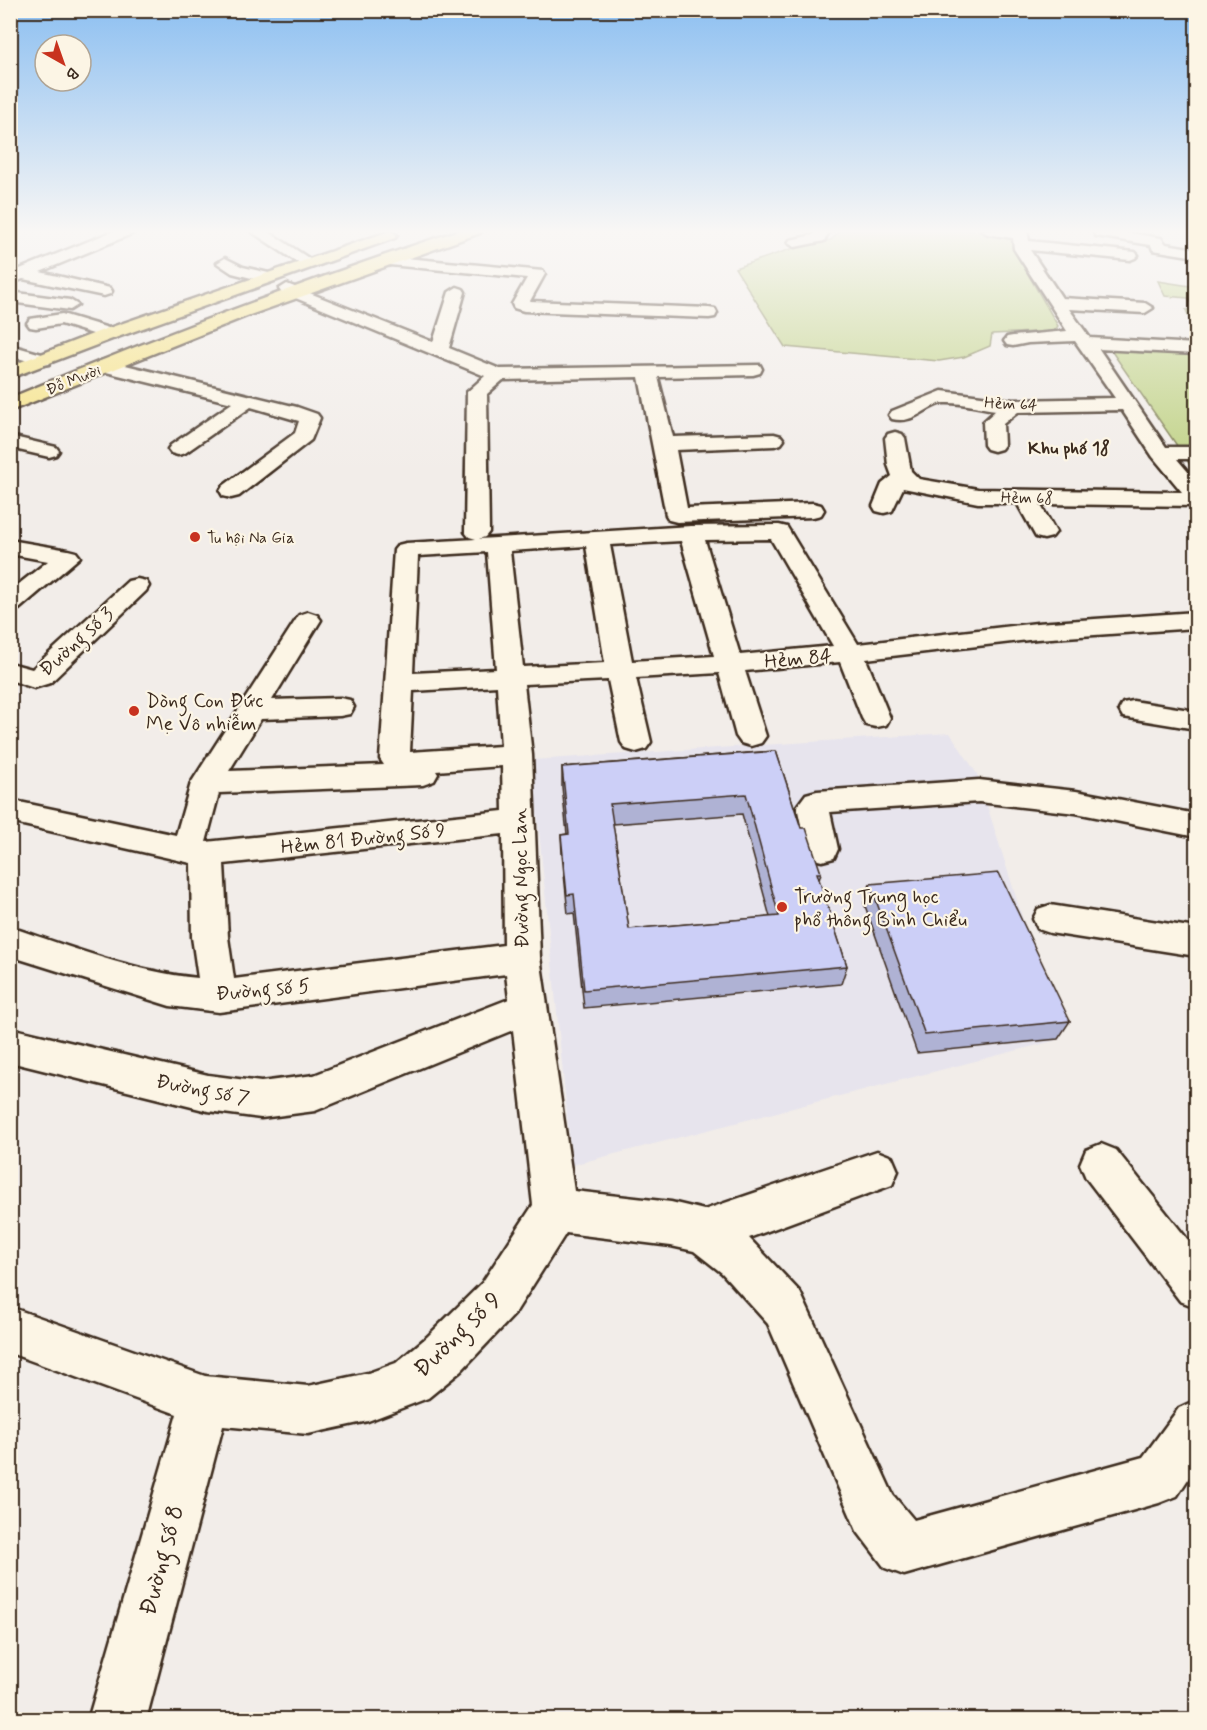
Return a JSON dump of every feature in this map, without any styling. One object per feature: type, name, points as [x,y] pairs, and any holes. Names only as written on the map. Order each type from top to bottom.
[{"type":"highway","name":"Đỗ Mười","points":[[10,373],[173,311]]},
{"type":"highway","name":"Đỗ Mười","points":[[10,382],[190,311]]},
{"type":"highway","name":"Đỗ Mười","points":[[10,396],[238,311]]},
{"type":"highway","name":"Đỗ Mười","points":[[10,405],[242,311]]},
{"type":"street","points":[[340,311],[498,375],[753,369]]},
{"type":"street","points":[[439,351],[451,311]]},
{"type":"street","points":[[649,311],[709,313]]},
{"type":"street","points":[[1062,311],[1160,453],[1197,494]]},
{"type":"street","points":[[36,323],[62,319],[109,334]]},
{"type":"street","points":[[1013,341],[1028,338],[1083,340],[1197,349]]},
{"type":"street","points":[[10,350],[43,360]]},
{"type":"street","points":[[105,366],[248,400],[310,418],[304,436],[231,491]]},
{"type":"street","points":[[647,371],[677,515],[813,510]]},
{"type":"street","name":"Đường Ngọc Lan","points":[[498,375],[477,392],[488,539],[509,677],[517,764],[522,957],[555,1210]]},
{"type":"street","name":"Hẻm 64","points":[[899,415],[942,397],[1013,406],[1128,404]]},
{"type":"street","points":[[178,449],[248,400]]},
{"type":"street","points":[[994,445],[993,422],[1013,406]]},
{"type":"street","points":[[884,506],[893,484],[903,479],[896,438]]},
{"type":"street","points":[[664,444],[774,440]]},
{"type":"street","points":[[10,442],[49,451]]},
{"type":"street","points":[[1160,453],[1197,453]]},
{"type":"street","name":"Hẻm 68","points":[[903,479],[914,484],[978,496],[1197,499]]},
{"type":"street","points":[[1025,497],[1044,532]]},
{"type":"street","points":[[517,764],[396,762],[406,550],[488,539],[597,540],[691,533],[779,532],[850,653],[876,718]]},
{"type":"street","points":[[691,533],[751,736]]},
{"type":"street","points":[[597,540],[620,670],[636,742]]},
{"type":"street","points":[[10,547],[68,557],[10,604]]},
{"type":"street","name":"Đường số 3","points":[[10,671],[34,679],[40,677],[136,586]]},
{"type":"street","points":[[219,996],[198,852],[206,783],[308,620]]},
{"type":"street","name":"Hẻm 84","points":[[399,683],[730,664],[850,653],[1037,631],[1197,620]]},
{"type":"street","points":[[252,710],[340,706]]},
{"type":"street","points":[[1133,710],[1197,720]]},
{"type":"street","points":[[206,783],[517,764]]},
{"type":"street","points":[[822,849],[813,806],[817,802],[979,791],[1076,802],[1197,826]]},
{"type":"street","name":"Hẻm 81 Đường Số 9","points":[[10,811],[198,852],[519,821]]},
{"type":"street","points":[[1050,919],[1197,942]]},
{"type":"street","name":"Đường số 5","points":[[10,941],[51,956],[170,991],[219,996],[522,957]]},
{"type":"street","name":"Đường số 7","points":[[10,1045],[208,1093],[261,1100],[315,1093],[527,1008]]},
{"type":"street","points":[[1101,1164],[1197,1285]]},
{"type":"street","points":[[704,1232],[877,1171]]},
{"type":"street","points":[[555,1210],[671,1224],[704,1232],[738,1257],[784,1308],[875,1513],[904,1550],[1159,1478],[1197,1425]]},
{"type":"street","name":"Đường số 9","points":[[10,1330],[205,1400],[308,1410],[368,1397],[411,1381],[444,1354],[498,1299],[555,1210]]},
{"type":"street","name":"Đường số 8","points":[[117,1719],[205,1400]]},
{"type":"shaded area","name":"Trường Trung học phổ thông Bình Chiểu","points":[[950,733],[977,774],[1061,1039],[572,1165],[532,760]]},
{"type":"green space","points":[[762,311],[1049,311],[1058,326],[1054,331],[992,334],[990,346],[964,357],[939,361],[785,347]]},
{"type":"green space","points":[[1186,311],[1196,311],[1196,336]]},
{"type":"green space","points":[[1108,346],[1196,347],[1196,473]]},
{"type":"building","points":[[776,751],[801,828],[806,828],[821,873],[817,873],[847,966],[584,990],[574,894],[567,895],[561,835],[569,834],[562,767]],"holes":[[[746,794],[779,916],[629,929],[610,804]]]},
{"type":"building","points":[[999,873],[1070,1021],[925,1035],[870,884]]},
{"type":"place","name":"Tu hội Na Gia","points":[[195,537]]},
{"type":"place","name":"Dòng Con Đức Mẹ Vô nhiễm","points":[[134,711]]},
{"type":"place","name":"Trường Trung học phổ thông Bình Chiểu","points":[[782,907]]},
{"type":"district","name":"Khu phố 18","points":[[1069,448]]}]
